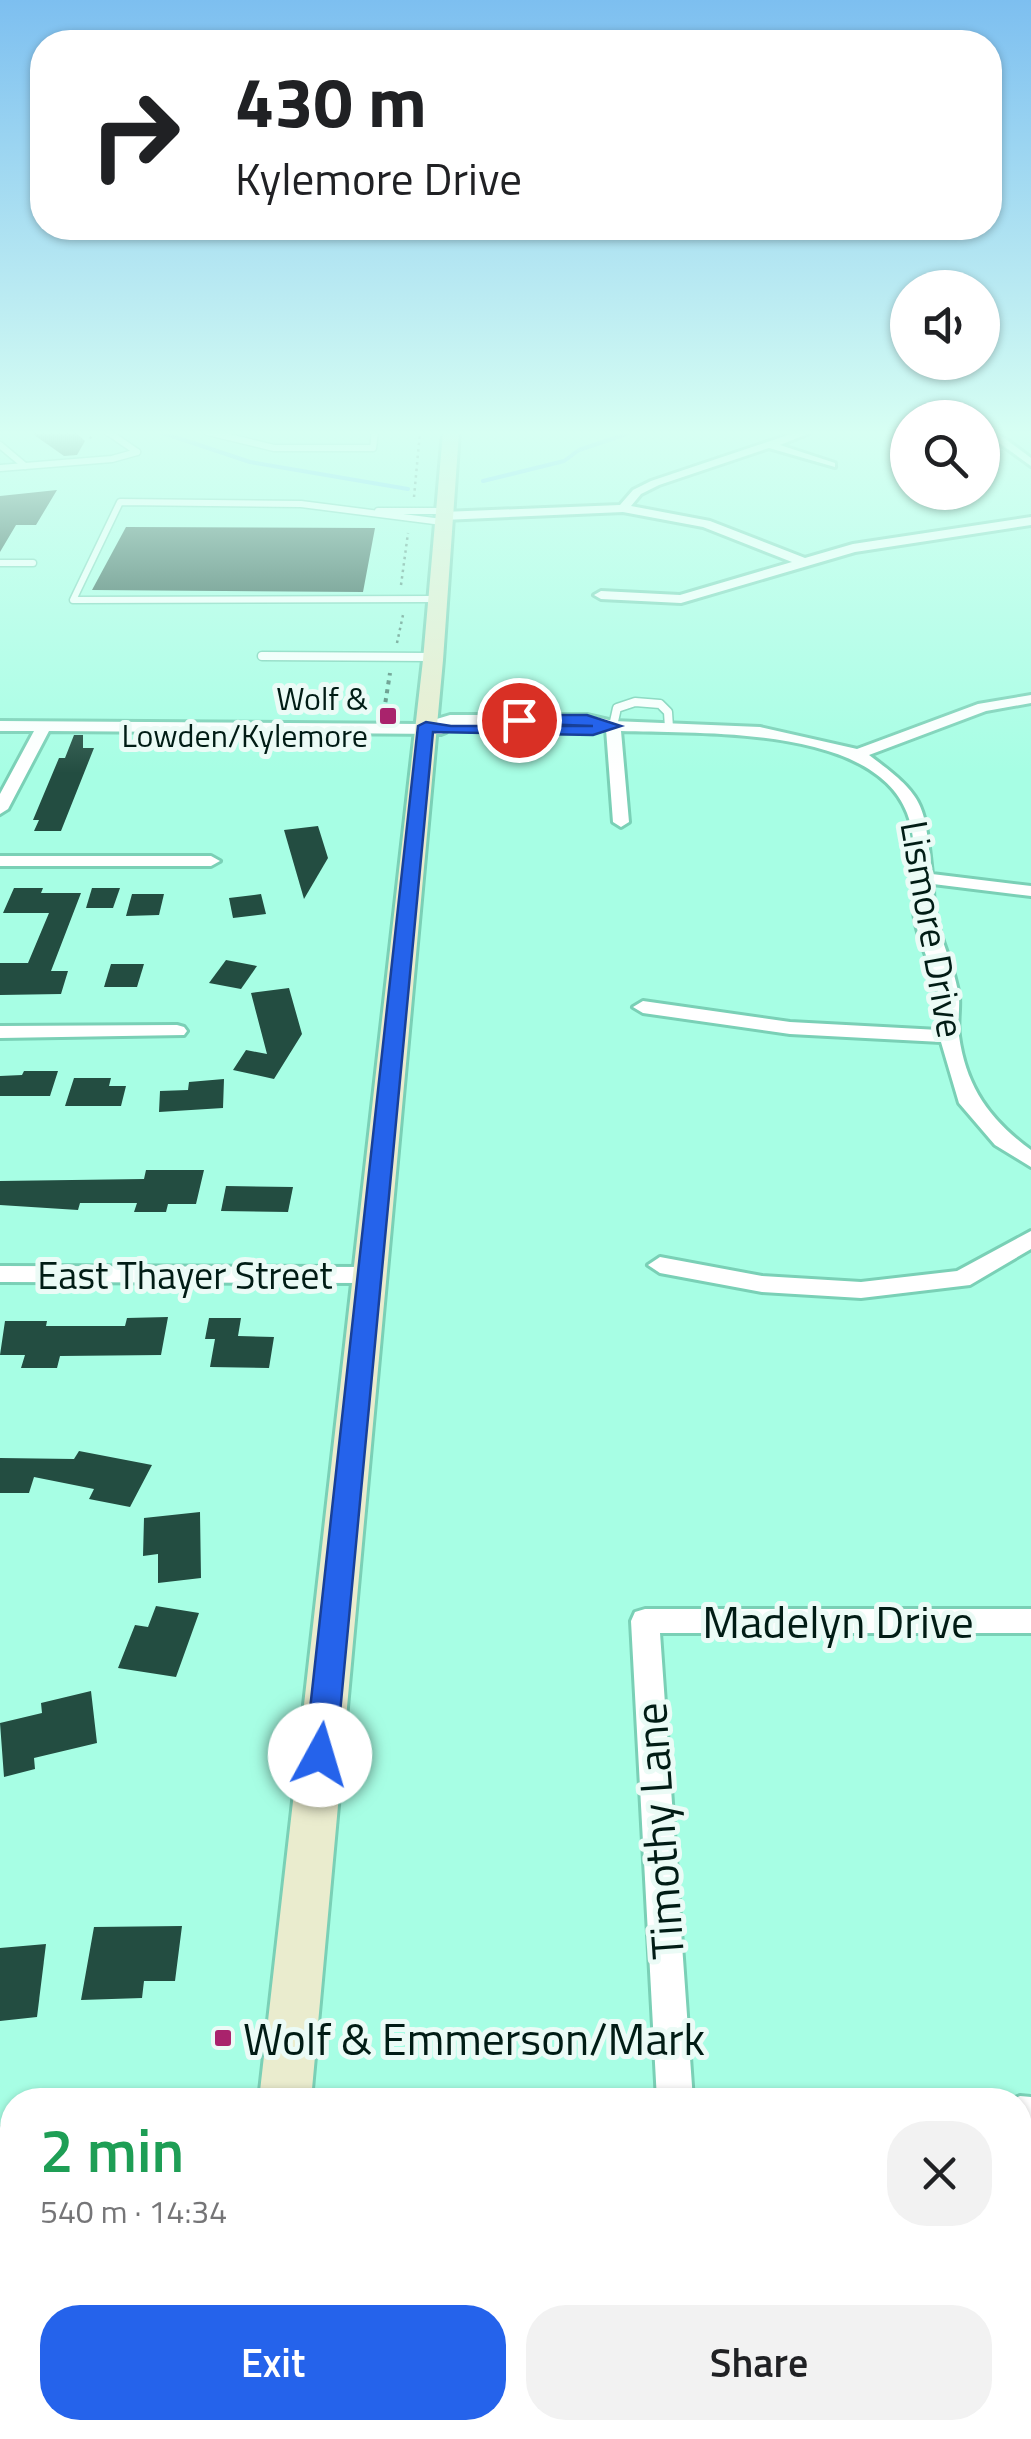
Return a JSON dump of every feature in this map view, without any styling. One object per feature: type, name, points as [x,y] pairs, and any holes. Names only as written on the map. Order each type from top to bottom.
[{"type":"main road","points":[[286,2088],[441,546]]},
{"type":"street","points":[[761,546],[800,561]]},
{"type":"street","points":[[601,595],[682,599],[800,561],[873,546]]},
{"type":"street","points":[[0,726],[426,726],[451,731],[593,730],[614,726],[760,732],[858,754],[983,708],[1031,699]]},
{"type":"street","points":[[0,809],[44,726]]},
{"type":"street","points":[[614,726],[622,822]]},
{"type":"street","name":"Lismore Drive","points":[[858,754],[903,788],[917,816],[924,878],[923,913],[949,996],[949,1036],[966,1098],[1002,1140],[1031,1160]]},
{"type":"street","points":[[0,861],[210,861]]},
{"type":"street","points":[[924,878],[1031,892]]},
{"type":"street","points":[[643,1007],[790,1028],[949,1036]]},
{"type":"street","points":[[0,1032],[178,1031]]},
{"type":"street","points":[[660,1265],[762,1284],[861,1290],[962,1278],[1031,1239]]},
{"type":"street","name":"East Thayer Street","points":[[0,1274],[370,1276]]},
{"type":"street","name":"Madelyn Drive","points":[[645,1621],[1031,1621]]},
{"type":"street","name":"Timothy Lane","points":[[645,1621],[673,2088]]},
{"type":"lane","points":[[99,546],[73,600],[438,598]]},
{"type":"lane","points":[[0,563],[33,563]]},
{"type":"lane","points":[[262,656],[432,657]]},
{"type":"lane","points":[[614,726],[617,708],[635,702],[660,704],[668,712],[669,728]]},
{"type":"path","points":[[382,719],[392,657],[400,638],[404,546]]},
{"type":"building","points":[[116,546],[372,546],[363,592],[92,590]]},
{"type":"building","points":[[74,735],[83,735],[83,748],[94,748],[61,831],[34,831],[39,820],[33,820],[59,758],[65,758]]},
{"type":"building","points":[[318,826],[328,858],[304,899],[284,830]]},
{"type":"building","points":[[14,888],[81,893],[51,971],[68,971],[61,994],[0,995],[0,963],[28,963],[49,913],[3,913]]},
{"type":"building","points":[[92,888],[120,888],[113,908],[86,908]]},
{"type":"building","points":[[132,894],[164,894],[159,915],[126,916]]},
{"type":"building","points":[[261,894],[266,914],[233,918],[229,898]]},
{"type":"building","points":[[226,960],[257,966],[241,989],[209,983]]},
{"type":"building","points":[[111,964],[144,964],[137,987],[104,987]]},
{"type":"building","points":[[289,988],[302,1034],[274,1079],[233,1070],[246,1050],[267,1054],[251,993]]},
{"type":"building","points":[[24,1071],[58,1071],[50,1096],[0,1096],[0,1076],[22,1075]]},
{"type":"building","points":[[74,1078],[111,1078],[109,1086],[126,1086],[121,1106],[65,1106]]},
{"type":"building","points":[[224,1079],[223,1108],[159,1112],[160,1091],[188,1090],[189,1082]]},
{"type":"building","points":[[146,1170],[204,1170],[196,1204],[168,1204],[166,1212],[134,1212],[137,1203],[80,1203],[78,1210],[0,1205],[0,1181],[144,1179]]},
{"type":"building","points":[[226,1186],[293,1187],[288,1212],[221,1211]]},
{"type":"building","points":[[168,1317],[161,1355],[60,1356],[57,1368],[21,1368],[25,1355],[0,1355],[5,1321],[47,1321],[46,1326],[125,1326],[127,1318]]},
{"type":"building","points":[[209,1318],[241,1318],[238,1336],[274,1337],[269,1368],[210,1367],[215,1339],[205,1339]]},
{"type":"building","points":[[79,1451],[152,1465],[130,1507],[89,1499],[94,1489],[34,1477],[29,1493],[0,1493],[0,1458],[74,1459]]},
{"type":"building","points":[[200,1512],[201,1578],[158,1583],[158,1554],[143,1556],[144,1518]]},
{"type":"building","points":[[156,1606],[199,1613],[176,1677],[118,1668],[135,1625],[148,1627]]},
{"type":"building","points":[[91,1691],[97,1743],[34,1758],[35,1769],[4,1777],[0,1723],[42,1713],[41,1703]]},
{"type":"building","points":[[182,1926],[175,1981],[144,1981],[142,1998],[81,2000],[94,1927]]},
{"type":"building","points":[[46,1944],[37,2017],[0,2021],[0,1948]]},
{"type":"place","name":"Wolf & Lowden/Kylemore","points":[[388,716]]},
{"type":"place","name":"Wolf & Emmerson/Mark","points":[[223,2038]]},
{"type":"route","points":[[320,1755],[426,726],[451,731],[593,730],[614,726],[587,720],[519,720]]}]
